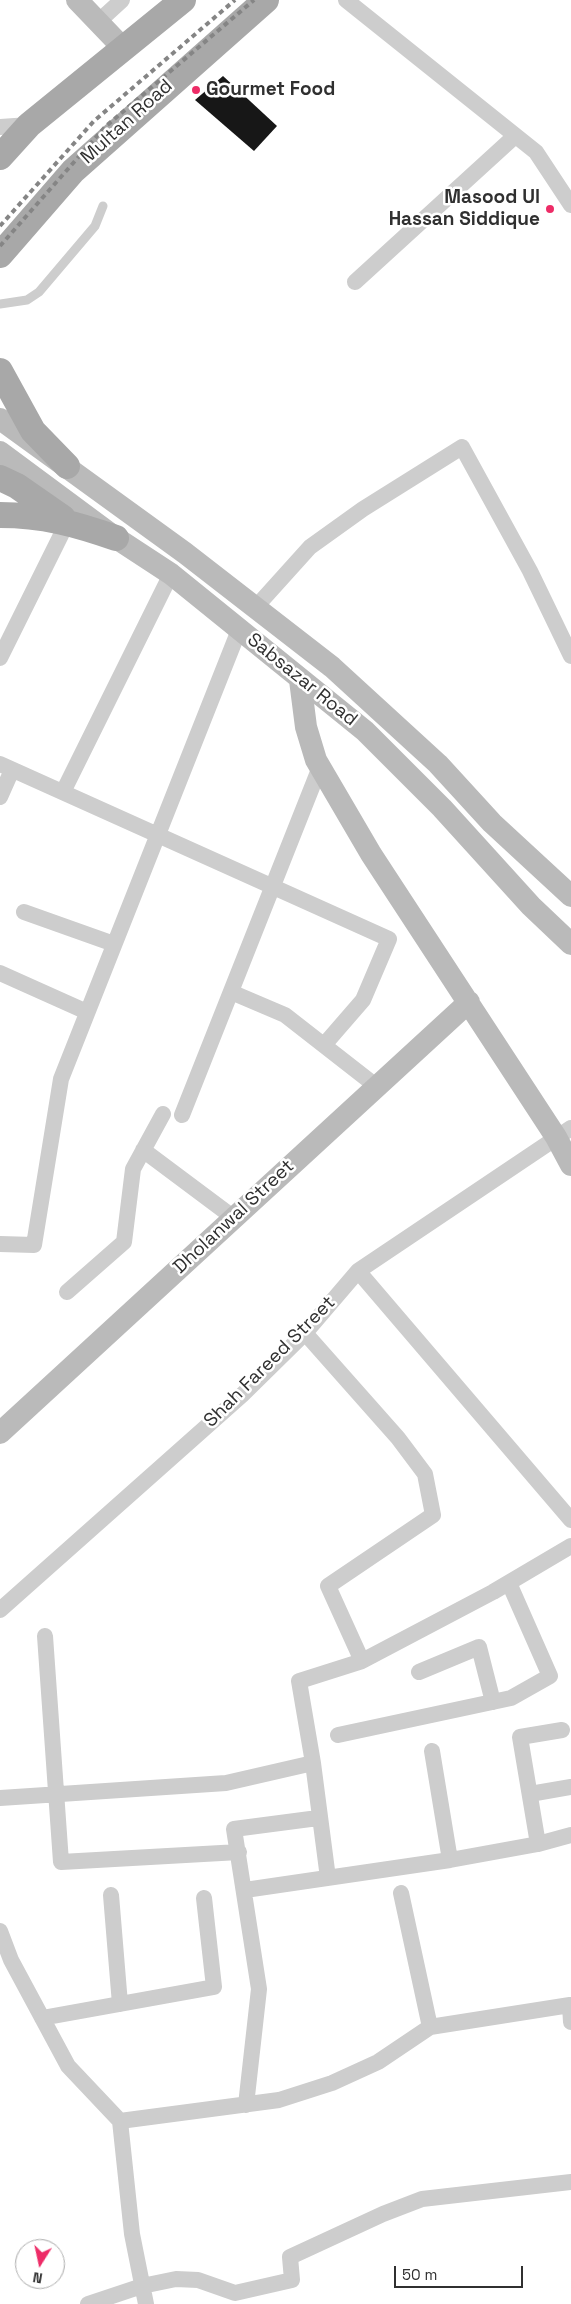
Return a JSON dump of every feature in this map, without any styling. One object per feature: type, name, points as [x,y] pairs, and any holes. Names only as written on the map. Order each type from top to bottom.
[{"type":"main road","points":[[77,0],[123,48]]},
{"type":"main road","points":[[0,157],[29,124],[183,0]]},
{"type":"main road","name":"Multan Road","points":[[0,255],[73,171],[266,0]]},
{"type":"main road","points":[[0,371],[33,430],[67,466]]},
{"type":"main road","name":"Sabsazar Road","points":[[0,419],[67,466],[255,608],[356,689],[438,764],[492,823],[571,896]]},
{"type":"main road","name":"Sabsazar Road","points":[[0,452],[116,538],[171,574],[300,680],[366,731],[442,808],[531,906],[571,944]]},
{"type":"main road","points":[[0,478],[17,486],[68,522]]},
{"type":"main road","points":[[0,515],[40,516],[68,522],[116,538]]},
{"type":"main road","points":[[300,680],[306,726],[320,767],[371,854],[469,1002],[564,1133],[571,1165]]},
{"type":"main road","points":[[344,713],[356,689]]},
{"type":"main road","name":"Dholanwal Street","points":[[0,1433],[469,1002]]},
{"type":"street","points":[[98,22],[122,0]]},
{"type":"street","points":[[346,0],[536,152],[571,205]]},
{"type":"street","points":[[0,127],[29,124]]},
{"type":"street","points":[[355,282],[515,136]]},
{"type":"street","points":[[255,608],[310,547],[363,509],[462,447],[530,571],[571,656]]},
{"type":"street","points":[[0,658],[68,522]]},
{"type":"street","points":[[63,792],[171,574]]},
{"type":"street","points":[[0,1244],[34,1245],[61,1079],[239,630]]},
{"type":"street","points":[[0,797],[6,767],[389,939],[363,1000],[324,1045]]},
{"type":"street","points":[[182,1115],[320,767]]},
{"type":"street","points":[[24,912],[114,944]]},
{"type":"street","points":[[0,973],[87,1012]]},
{"type":"street","points":[[231,992],[286,1014],[376,1086]]},
{"type":"street","points":[[67,1292],[124,1242],[133,1169],[162,1114]]},
{"type":"street","name":"Shah Fareed Street","points":[[0,1610],[242,1395],[305,1333],[358,1271],[564,1133]]},
{"type":"street","points":[[143,1150],[234,1218]]},
{"type":"street","points":[[358,1271],[571,1520]]},
{"type":"street","points":[[305,1333],[398,1438],[425,1474],[433,1515],[328,1586],[362,1661]]},
{"type":"street","points":[[328,1878],[318,1818],[313,1764],[299,1681],[362,1661],[509,1583],[571,1546]]},
{"type":"street","points":[[338,1735],[511,1698],[550,1676],[509,1583]]},
{"type":"street","points":[[45,1636],[61,1862],[240,1852]]},
{"type":"street","points":[[419,1672],[479,1647],[493,1702]]},
{"type":"street","points":[[538,1844],[520,1737],[562,1730]]},
{"type":"street","points":[[432,1751],[450,1860]]},
{"type":"street","points":[[0,1798],[226,1782],[313,1764]]},
{"type":"street","points":[[530,1794],[571,1787]]},
{"type":"street","points":[[246,2105],[259,1989],[240,1852],[234,1829],[318,1818]]},
{"type":"street","points":[[245,1890],[450,1860],[571,1836]]},
{"type":"street","points":[[401,1893],[430,2027]]},
{"type":"street","points":[[111,1895],[120,2004]]},
{"type":"street","points":[[42,2018],[214,1987],[204,1898]]},
{"type":"street","points":[[0,1931],[11,1960],[68,2066],[120,2121],[132,2234],[146,2304]]},
{"type":"street","points":[[120,2121],[280,2100],[332,2083],[378,2062],[430,2027],[570,2004],[571,2022]]},
{"type":"street","points":[[88,2304],[142,2286],[176,2279],[198,2280],[235,2293],[292,2280],[290,2258],[383,2214],[422,2199],[571,2182]]},
{"type":"lane","points":[[0,304],[27,300],[39,292],[95,226],[103,206]]},
{"type":"building","points":[[223,76],[277,126],[254,151],[195,100]]},
{"type":"railway","points":[[0,226],[94,121],[235,0]]},
{"type":"railway","points":[[0,246],[105,127],[254,0]]},
{"type":"place","name":"Gourmet Food","points":[[196,90]]},
{"type":"place","name":"Masood Ul Hassan Siddique","points":[[550,209]]}]
